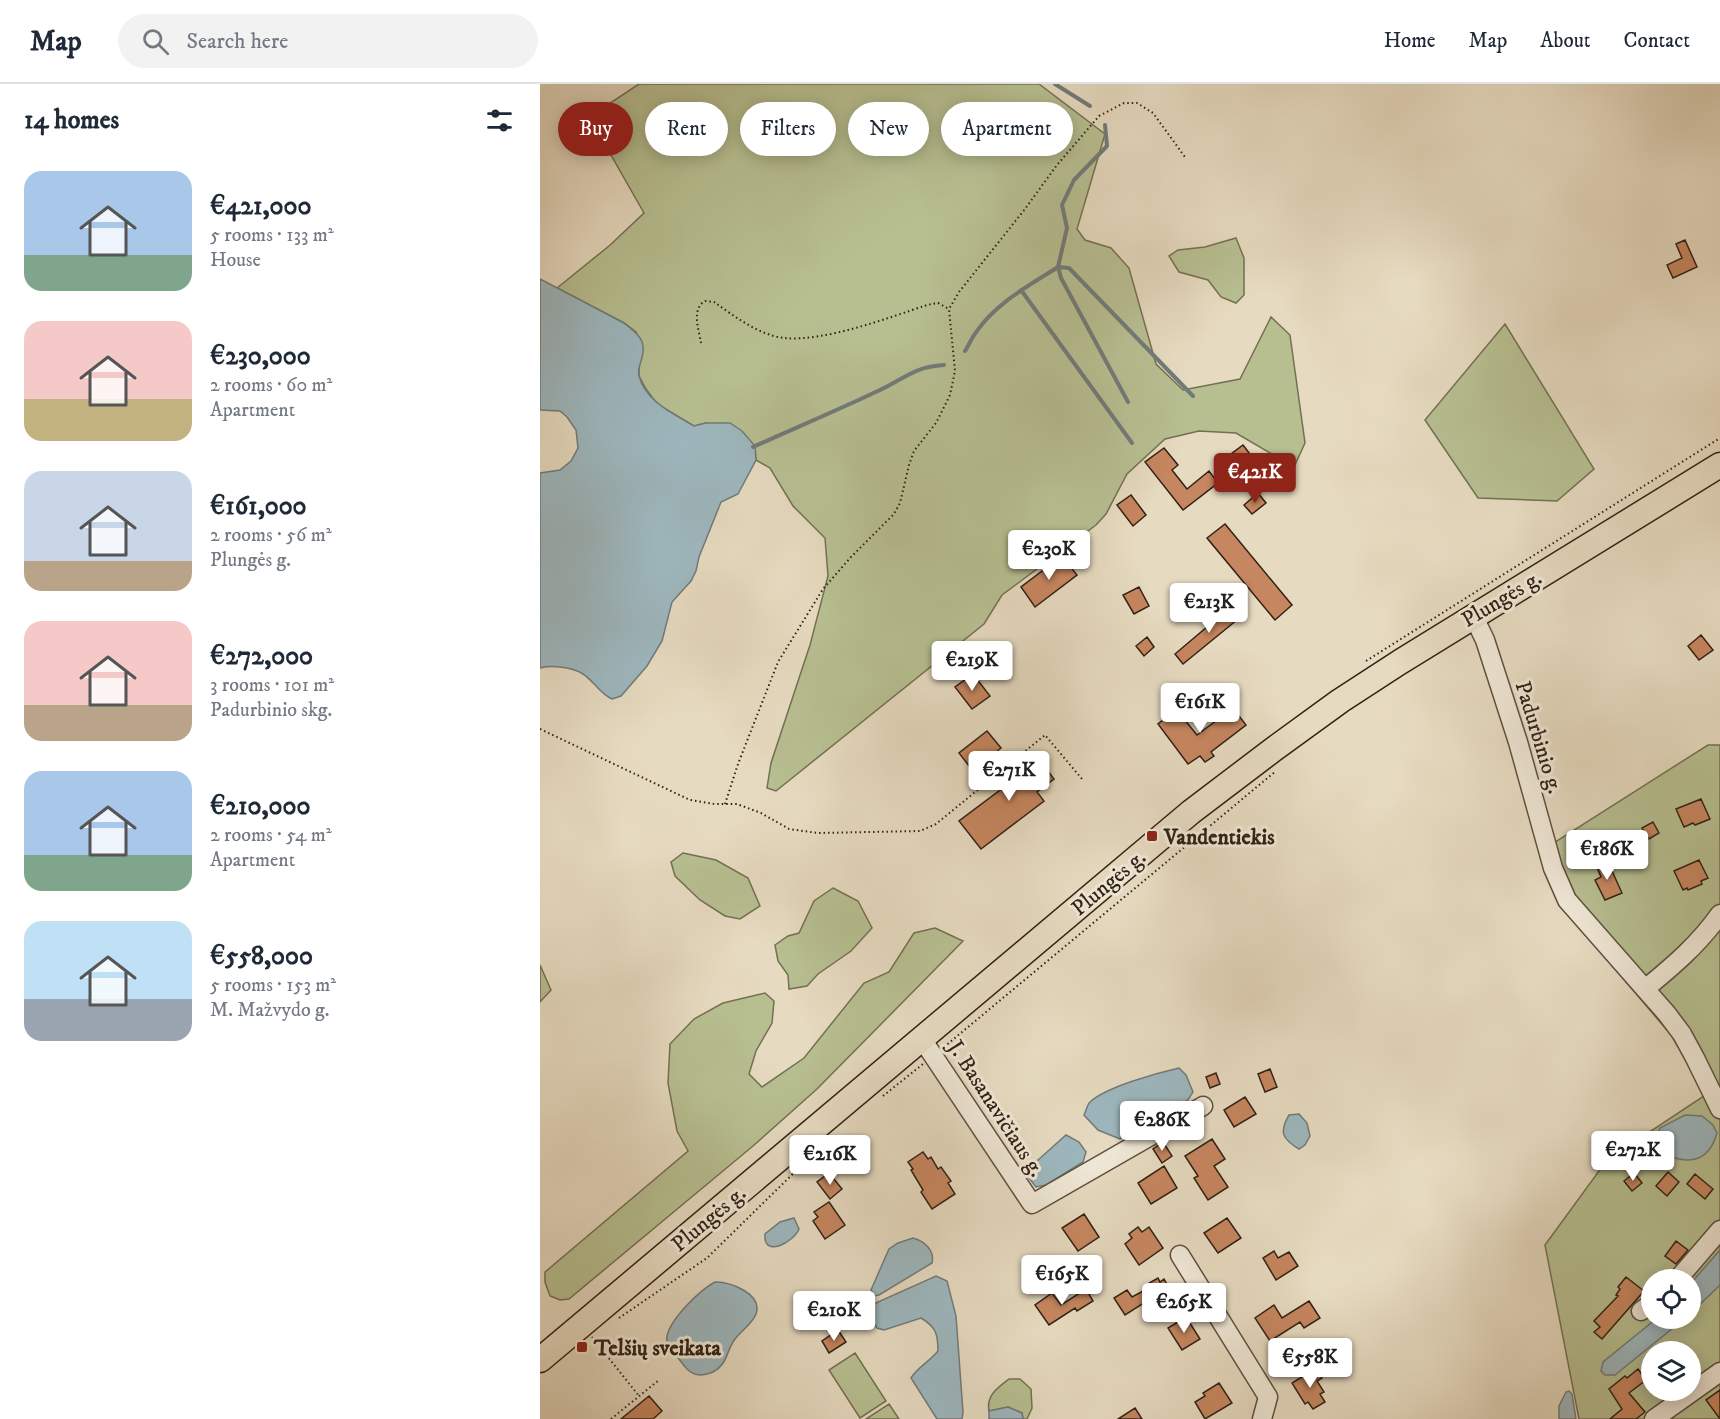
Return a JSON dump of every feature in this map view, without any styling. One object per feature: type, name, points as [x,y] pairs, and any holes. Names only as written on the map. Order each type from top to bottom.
[{"type":"main road","name":"Plungės g.","points":[[540,1360],[928,1047],[1191,812],[1274,749],[1350,694],[1473,615],[1720,465]]},
{"type":"street","name":"Padurbinio g.","points":[[1473,615],[1485,640],[1518,742],[1553,868],[1567,900],[1682,1034],[1720,1109]]},
{"type":"street","points":[[1645,989],[1706,935],[1720,914]]},
{"type":"street","name":"J. Basanavičiaus g.","points":[[928,1047],[1032,1204],[1203,1106]]},
{"type":"street","points":[[1686,1269],[1720,1230]]},
{"type":"street","points":[[1180,1255],[1268,1397],[1262,1419]]},
{"type":"street","points":[[1654,1419],[1720,1372]]},
{"type":"path","points":[[725,804],[738,764],[778,662],[823,589],[894,514],[900,503],[914,451],[936,423],[950,395],[955,371],[949,309],[959,292],[1057,165],[1099,116],[1124,103],[1137,103],[1153,113],[1185,157]]},
{"type":"path","points":[[701,343],[697,310],[700,303],[705,301],[714,303],[766,333],[784,338],[836,332],[938,303],[949,309]]},
{"type":"path","points":[[1366,661],[1720,438]]},
{"type":"path","points":[[540,729],[690,800],[737,804],[789,829],[818,832],[920,831],[936,824],[1045,735],[1082,779]]},
{"type":"path","points":[[882,1097],[928,1047],[1275,773],[1280,759],[1274,749]]},
{"type":"path","points":[[612,1321],[706,1258],[804,1162]]},
{"type":"path","points":[[590,1336],[639,1396]]},
{"type":"path","points":[[611,1419],[659,1380]]},
{"type":"green space","points":[[639,84],[1039,84],[1063,102],[941,102],[941,156],[1073,156],[1073,110],[1105,134],[1077,229],[1085,240],[1111,248],[1129,268],[1156,364],[1183,390],[1240,379],[1271,317],[1290,335],[1305,443],[1294,467],[1236,433],[1199,431],[1165,439],[1127,474],[1106,514],[1096,525],[1002,595],[984,624],[776,791],[767,788],[771,763],[810,645],[828,576],[825,538],[793,506],[770,468],[756,460],[755,446],[706,423],[694,426],[657,404],[639,376],[642,357],[636,332],[624,323],[557,288],[609,246],[644,213],[612,156],[633,156],[633,102],[612,102]]},
{"type":"green space","points":[[1236,238],[1244,258],[1244,295],[1236,303],[1221,297],[1208,280],[1179,272],[1169,256],[1178,250],[1205,247]]},
{"type":"green space","points":[[1505,324],[1594,469],[1557,501],[1478,498],[1425,420]]},
{"type":"green space","points":[[1708,745],[1720,745],[1720,1419],[1579,1419],[1545,1245],[1607,1160],[1704,1096],[1689,1064],[1671,1035],[1561,905],[1541,851]]},
{"type":"green space","points":[[683,853],[716,860],[748,878],[760,906],[740,919],[725,916],[700,900],[675,876],[671,862]]},
{"type":"green space","points":[[833,888],[858,901],[872,928],[851,951],[818,974],[807,986],[789,989],[788,975],[778,961],[775,945],[788,936],[799,933],[814,901]]},
{"type":"green space","points":[[935,928],[963,941],[817,1089],[753,1146],[569,1299],[560,1300],[550,1296],[545,1282],[545,1272],[688,1151],[677,1131],[668,1083],[670,1044],[694,1019],[723,1003],[765,993],[774,1001],[772,1023],[756,1051],[749,1074],[762,1087],[804,1058],[864,983],[889,972],[914,933]]},
{"type":"green space","points":[[540,965],[551,990],[540,1002]]},
{"type":"green space","points":[[855,1353],[886,1401],[860,1418],[829,1370]]},
{"type":"green space","points":[[1009,1379],[1020,1379],[1031,1389],[1032,1408],[1027,1419],[1023,1419],[1022,1413],[1008,1407],[989,1411],[991,1397]]},
{"type":"green space","points":[[889,1404],[899,1419],[866,1419]]},
{"type":"water","points":[[540,279],[624,323],[636,333],[643,346],[639,376],[654,400],[694,426],[706,423],[730,423],[742,431],[755,446],[756,460],[738,494],[721,502],[699,557],[696,571],[691,581],[672,602],[662,641],[647,666],[621,696],[612,699],[578,672],[562,667],[540,668],[540,473],[560,470],[571,461],[578,448],[576,430],[567,417],[560,411],[540,410]]},
{"type":"water","points":[[1179,1068],[1186,1075],[1193,1092],[1188,1100],[1120,1139],[1098,1130],[1084,1115],[1090,1102],[1108,1091],[1145,1077]]},
{"type":"water","points":[[1299,1114],[1307,1123],[1310,1136],[1305,1145],[1299,1149],[1289,1142],[1283,1131],[1289,1115]]},
{"type":"water","points":[[1685,1115],[1702,1116],[1713,1125],[1717,1133],[1709,1150],[1704,1155],[1691,1160],[1666,1155],[1657,1135],[1660,1128]]},
{"type":"water","points":[[1066,1135],[1079,1142],[1086,1152],[1083,1162],[1046,1185],[1036,1187],[1029,1178],[1028,1169]]},
{"type":"water","points":[[794,1218],[799,1229],[796,1234],[786,1243],[774,1247],[769,1246],[765,1234],[780,1222]]},
{"type":"water","points":[[913,1238],[928,1247],[932,1254],[932,1263],[874,1296],[871,1290],[889,1249]]},
{"type":"water","points":[[1720,1250],[1720,1285],[1701,1303],[1701,1272]]},
{"type":"water","points":[[936,1276],[947,1281],[956,1316],[962,1419],[937,1419],[911,1378],[938,1351],[937,1335],[933,1328],[921,1318],[884,1330],[877,1328],[866,1312],[869,1306]]},
{"type":"water","points":[[715,1282],[744,1290],[755,1301],[756,1314],[735,1339],[718,1369],[702,1375],[696,1374],[688,1370],[668,1346],[667,1336],[674,1321],[687,1305]]},
{"type":"water","points":[[1644,1329],[1672,1329],[1657,1341],[1641,1341],[1641,1354],[1615,1375],[1605,1375],[1601,1371],[1603,1362]]},
{"type":"water","points":[[1569,1391],[1572,1394],[1576,1419],[1559,1419],[1559,1406],[1566,1392]]},
{"type":"water","points":[[1008,1407],[1022,1413],[1023,1419],[989,1419],[989,1411]]},
{"type":"building","points":[[1685,240],[1697,267],[1673,278],[1667,265],[1682,258],[1676,244]]},
{"type":"building","points":[[1243,445],[1253,458],[1237,470],[1227,457]]},
{"type":"building","points":[[1164,448],[1178,465],[1172,470],[1187,489],[1209,471],[1218,483],[1183,510],[1145,462]]},
{"type":"building","points":[[1258,493],[1266,503],[1252,514],[1244,505]]},
{"type":"building","points":[[1131,495],[1146,515],[1133,526],[1117,505]]},
{"type":"building","points":[[1225,524],[1292,605],[1275,620],[1207,538]]},
{"type":"building","points":[[1062,556],[1077,575],[1035,607],[1021,587]]},
{"type":"building","points":[[1139,587],[1149,606],[1134,614],[1123,595]]},
{"type":"building","points":[[1234,604],[1243,615],[1183,664],[1175,654]]},
{"type":"building","points":[[1701,635],[1713,650],[1699,660],[1688,646]]},
{"type":"building","points":[[1147,637],[1154,647],[1144,656],[1136,646]]},
{"type":"building","points":[[973,674],[990,696],[972,709],[955,687]]},
{"type":"building","points":[[1181,706],[1188,715],[1184,719],[1197,735],[1233,708],[1246,725],[1211,752],[1214,756],[1205,762],[1200,756],[1188,764],[1158,724]]},
{"type":"building","points":[[987,731],[1001,748],[973,771],[959,753]]},
{"type":"building","points":[[1034,752],[1054,779],[1037,792],[1044,801],[981,849],[959,821],[1012,781],[1006,773]]},
{"type":"building","points":[[1701,799],[1710,819],[1684,827],[1676,809]]},
{"type":"building","points":[[1653,822],[1659,833],[1649,839],[1642,828]]},
{"type":"building","points":[[1607,860],[1622,893],[1605,900],[1595,880],[1601,877],[1596,865]]},
{"type":"building","points":[[1699,860],[1708,878],[1701,881],[1702,884],[1683,890],[1674,871]]},
{"type":"building","points":[[1270,1069],[1277,1087],[1265,1092],[1258,1074]]},
{"type":"building","points":[[1216,1073],[1220,1084],[1210,1088],[1206,1077]]},
{"type":"building","points":[[1245,1097],[1256,1114],[1234,1127],[1224,1110]]},
{"type":"building","points":[[1212,1139],[1225,1159],[1214,1166],[1228,1187],[1208,1200],[1194,1178],[1198,1176],[1185,1156]]},
{"type":"building","points":[[1163,1142],[1172,1156],[1162,1163],[1153,1149]]},
{"type":"building","points":[[923,1152],[928,1159],[931,1157],[938,1169],[941,1167],[951,1181],[948,1183],[955,1194],[932,1209],[921,1192],[923,1190],[908,1162]]},
{"type":"building","points":[[1164,1166],[1177,1188],[1151,1204],[1138,1183]]},
{"type":"building","points":[[1668,1172],[1679,1182],[1667,1196],[1656,1186]]},
{"type":"building","points":[[829,1173],[842,1189],[830,1199],[817,1182]]},
{"type":"building","points":[[1634,1173],[1642,1183],[1632,1191],[1624,1181]]},
{"type":"building","points":[[1695,1174],[1713,1189],[1705,1199],[1687,1184]]},
{"type":"building","points":[[829,1202],[845,1225],[825,1239],[813,1221],[818,1217],[814,1212]]},
{"type":"building","points":[[1084,1214],[1099,1237],[1078,1251],[1062,1228]]},
{"type":"building","points":[[1227,1218],[1241,1238],[1218,1253],[1204,1233]]},
{"type":"building","points":[[1138,1227],[1142,1232],[1149,1227],[1163,1248],[1139,1265],[1125,1244],[1132,1238],[1129,1234]]},
{"type":"building","points":[[1676,1241],[1688,1250],[1676,1264],[1665,1256]]},
{"type":"building","points":[[1274,1251],[1278,1258],[1289,1252],[1298,1266],[1276,1280],[1263,1258]]},
{"type":"building","points":[[1626,1277],[1641,1289],[1641,1294],[1602,1339],[1594,1332],[1600,1327],[1594,1321],[1618,1296],[1616,1295],[1620,1289],[1618,1287]]},
{"type":"building","points":[[1158,1278],[1160,1282],[1164,1279],[1173,1295],[1168,1298],[1171,1302],[1161,1308],[1159,1303],[1153,1306],[1150,1299],[1125,1315],[1114,1298],[1127,1290],[1132,1297],[1149,1288],[1146,1285]]},
{"type":"building","points":[[1086,1289],[1093,1301],[1077,1311],[1075,1308],[1049,1325],[1035,1305],[1052,1293],[1061,1305]]},
{"type":"building","points":[[1309,1301],[1320,1318],[1304,1328],[1300,1322],[1270,1341],[1255,1318],[1274,1305],[1282,1318]]},
{"type":"building","points":[[1186,1317],[1200,1339],[1182,1350],[1168,1328]]},
{"type":"building","points":[[838,1330],[846,1342],[829,1353],[822,1341]]},
{"type":"building","points":[[1316,1368],[1322,1378],[1317,1381],[1324,1392],[1320,1394],[1325,1402],[1313,1409],[1308,1402],[1305,1404],[1292,1383]]},
{"type":"building","points":[[1638,1369],[1641,1373],[1641,1384],[1629,1393],[1645,1412],[1636,1419],[1610,1419],[1622,1409],[1609,1389],[1625,1376],[1627,1378]]},
{"type":"building","points":[[1219,1383],[1232,1403],[1205,1419],[1195,1402],[1205,1396],[1203,1393]]},
{"type":"building","points":[[1720,1390],[1720,1419],[1706,1400]]},
{"type":"building","points":[[649,1396],[662,1411],[653,1419],[621,1419]]},
{"type":"building","points":[[1135,1408],[1142,1419],[1118,1419]]},
{"type":"waterway","points":[[1055,84],[1090,106]]},
{"type":"waterway","points":[[965,351],[975,333],[994,312],[1014,295],[1058,267],[1067,228],[1062,205],[1074,180],[1107,146],[1105,125]]},
{"type":"waterway","points":[[1128,402],[1061,278],[1058,267],[1069,268],[1193,396]]},
{"type":"waterway","points":[[1021,290],[1132,443]]},
{"type":"waterway","points":[[753,447],[889,386],[910,374],[925,368],[944,365]]},
{"type":"place","name":"Vandentiekis","points":[[1152,836]]},
{"type":"place","name":"Telšių sveikata","points":[[582,1347]]}]
